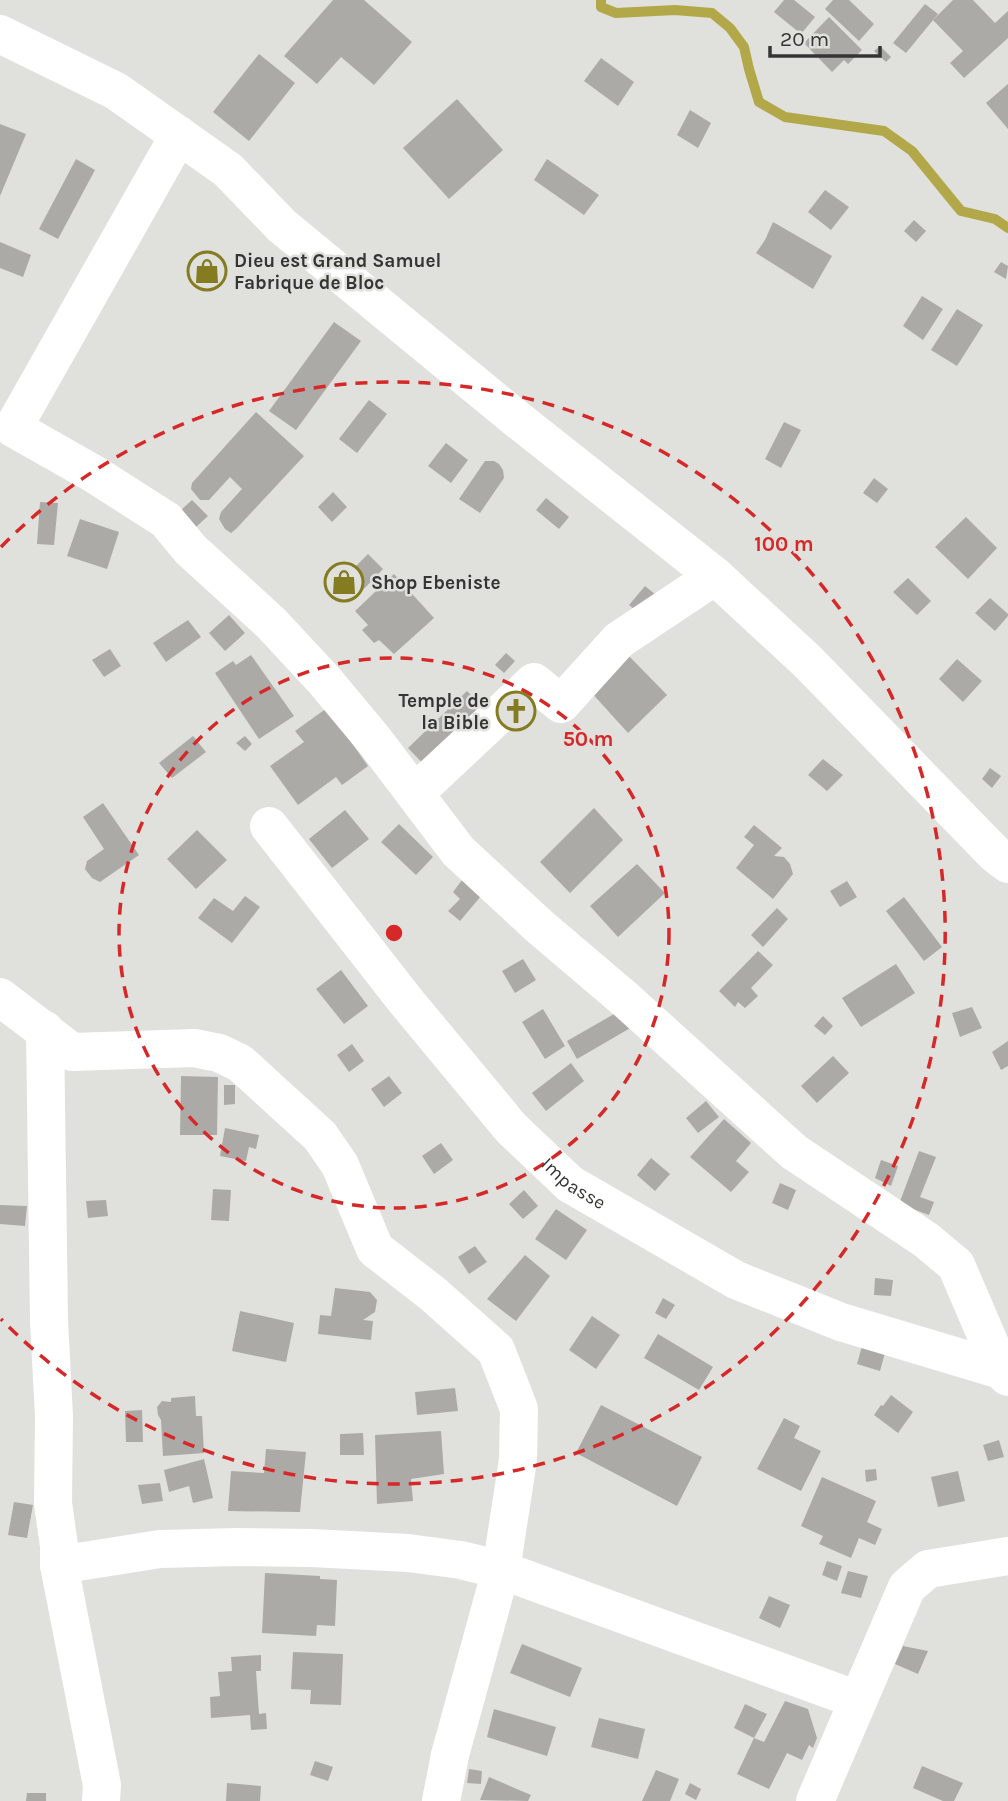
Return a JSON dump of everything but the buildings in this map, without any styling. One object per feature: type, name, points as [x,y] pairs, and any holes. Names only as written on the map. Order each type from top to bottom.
[{"type":"street","points":[[0,34],[116,90],[228,170],[282,226],[518,420],[715,576],[807,661],[995,854],[1008,864]]},
{"type":"street","points":[[179,135],[13,428],[94,474],[166,520],[191,550],[271,623],[315,670],[374,740],[458,851],[794,1152],[926,1240],[956,1265],[1004,1373]]},
{"type":"street","points":[[415,793],[534,682],[561,704],[620,640],[715,576]]},
{"type":"street","name":"Impasse","points":[[269,826],[405,1000],[511,1128],[570,1184],[736,1280],[841,1322],[1004,1373]]},
{"type":"street","points":[[0,998],[72,1052],[194,1048],[219,1053],[240,1063],[320,1136],[340,1165],[374,1250],[433,1294],[496,1350],[519,1409],[518,1461],[500,1570],[450,1755],[441,1801]]},
{"type":"street","points":[[44,1030],[48,1307],[54,1416],[53,1503],[60,1546],[59,1565],[102,1785],[101,1801]]},
{"type":"street","points":[[59,1565],[160,1549],[262,1547],[408,1553],[461,1560],[500,1570],[858,1700]]},
{"type":"street","points":[[815,1801],[907,1587],[928,1569],[1008,1556]]},
{"type":"waterway","points":[[601,0],[601,7],[616,13],[675,10],[712,13],[730,28],[744,47],[759,102],[785,117],[884,131],[912,151],[961,211],[995,219],[1008,228]]},
{"type":"place","name":"Dieu est Grand Samuel Fabrique de Bloc","points":[[207,271]]},
{"type":"place","name":"Shop Ebeniste","points":[[344,582]]},
{"type":"place","name":"Temple de la Bible","points":[[516,711]]}]
